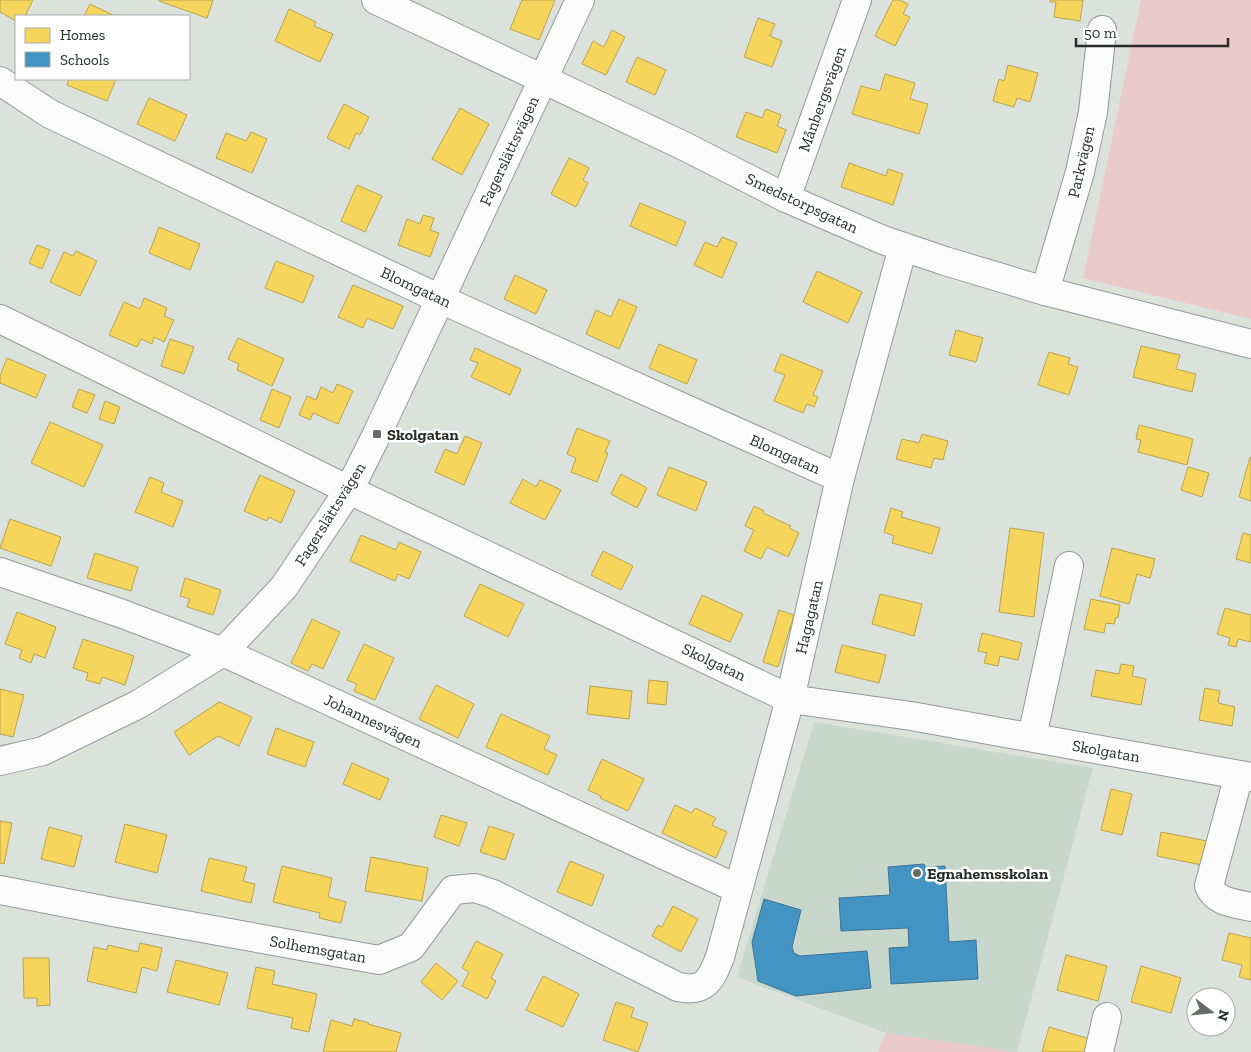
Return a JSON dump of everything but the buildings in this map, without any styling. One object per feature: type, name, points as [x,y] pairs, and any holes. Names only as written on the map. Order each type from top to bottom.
[{"type":"street","name":"Smedstorpsgatan","points":[[376,0],[543,78],[786,198],[903,247],[1045,291],[1251,344]]},
{"type":"street","name":"Fagerslättsvägen","points":[[0,761],[43,750],[139,704],[223,652],[284,587],[349,490],[580,0]]},
{"type":"street","name":"Månbergsvägen","points":[[786,198],[857,0]]},
{"type":"street","name":"Parkvägen","points":[[1045,291],[1080,172],[1093,112],[1102,30]]},
{"type":"street","name":"Blomgatan","points":[[0,81],[50,114],[440,299],[840,478]]},
{"type":"street","name":"Hagagatan","points":[[706,984],[714,973],[720,957],[790,699],[840,478],[903,247]]},
{"type":"street","name":"Skolgatan","points":[[0,319],[349,490],[790,699],[911,716],[1248,777]]},
{"type":"street","points":[[1032,737],[1069,566]]},
{"type":"street","name":"Johannesvägen","points":[[0,572],[120,613],[223,652],[738,889]]},
{"type":"street","points":[[1248,777],[1209,886],[1212,894],[1223,900],[1251,907]]},
{"type":"street","name":"Solhemsgatan","points":[[0,890],[379,960],[411,947],[453,890],[475,888],[493,894],[678,987],[696,988],[706,984]]},
{"type":"street","points":[[1098,1052],[1108,1017]]},
{"type":"shaded area","points":[[1141,0],[1251,0],[1251,319],[1083,278]]},
{"type":"shaded area","name":"Egnahemsskolan","points":[[814,722],[1093,768],[1017,1052],[886,1033],[737,977]]},
{"type":"shaded area","points":[[886,1033],[1017,1052],[878,1052]]},
{"type":"place","name":"Skolgatan","points":[[377,434]]},
{"type":"place","name":"Egnahemsskolan","points":[[917,873]]}]
